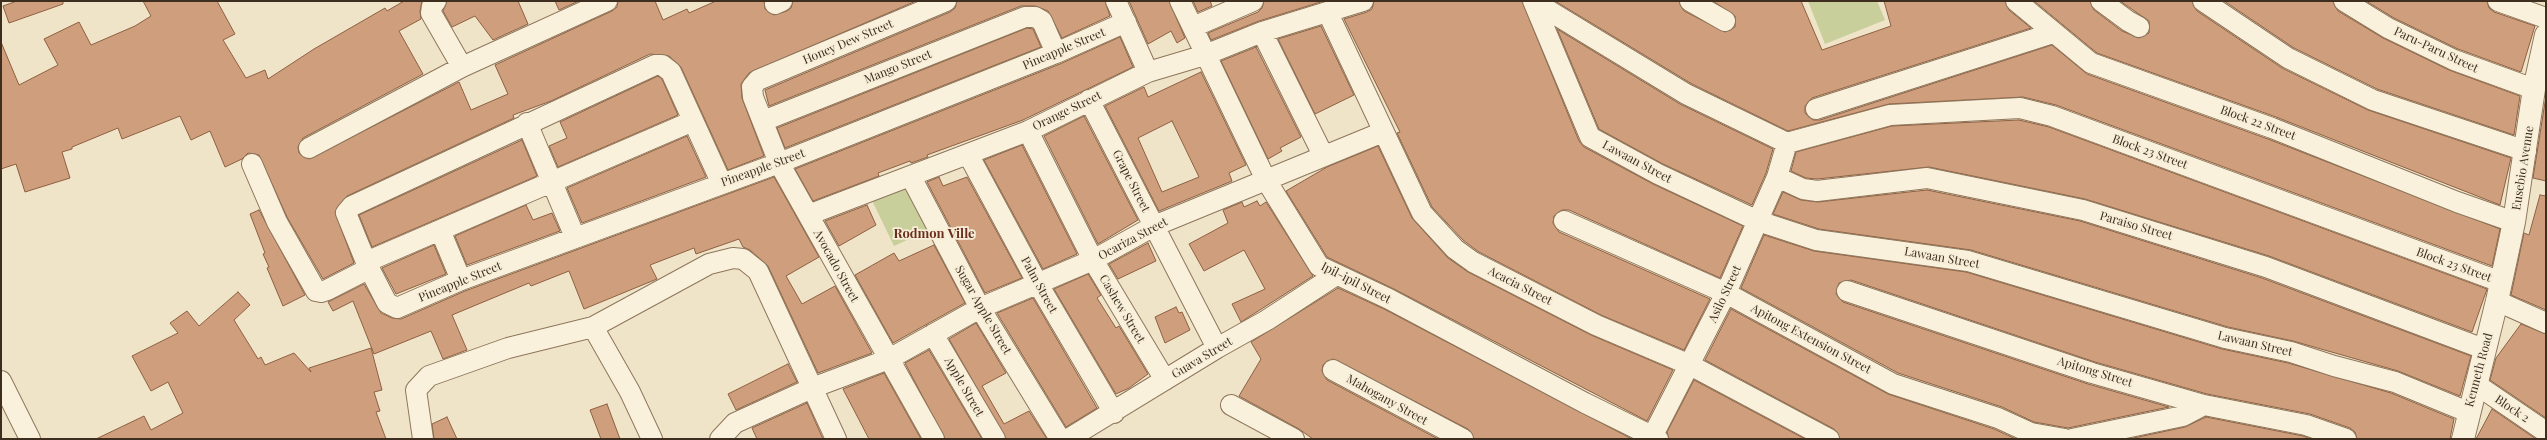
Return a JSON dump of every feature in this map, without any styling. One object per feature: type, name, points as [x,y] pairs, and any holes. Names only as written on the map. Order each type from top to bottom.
[{"type":"street","points":[[436,1],[432,6],[431,13],[462,67]]},
{"type":"street","points":[[309,148],[462,67],[607,1]]},
{"type":"street","name":"Honey Dew Street","points":[[752,87],[758,80],[946,1]]},
{"type":"street","points":[[1116,1],[1148,72]]},
{"type":"street","name":"Ipil-ipil Street","points":[[1180,1],[1266,180],[1311,256],[1319,266],[1336,276],[1389,299],[1585,404],[1654,438]]},
{"type":"street","points":[[1193,27],[1253,1]]},
{"type":"street","name":"Orange Street","points":[[808,215],[911,177],[1028,131],[1148,72],[1205,55],[1262,32],[1328,13],[1363,1]]},
{"type":"street","points":[[1533,1],[1686,94],[1787,143]]},
{"type":"street","name":"Lawaan Street","points":[[1533,1],[1590,137],[1658,174],[1758,221],[1816,240],[1968,261],[2226,338],[2291,352],[2395,382],[2468,412]]},
{"type":"street","points":[[1690,1],[1725,21]]},
{"type":"street","name":"Block 22 Street","points":[[2016,1],[2091,63],[2272,128],[2457,202],[2514,222]]},
{"type":"street","points":[[2100,1],[2128,21],[2139,26]]},
{"type":"street","points":[[2203,1],[2288,58],[2373,100],[2526,150]]},
{"type":"street","name":"Paru-Paru Street","points":[[2344,1],[2388,28],[2454,60],[2534,89]]},
{"type":"street","points":[[2498,1],[2546,18]]},
{"type":"street","name":"Acacia Street","points":[[1328,13],[1422,213],[1455,249],[1473,262],[1596,325],[1690,365],[1829,439]]},
{"type":"street","name":"Mango Street","points":[[763,121],[1025,17],[1034,17],[1042,22],[1056,53]]},
{"type":"street","name":"Pineapple Street","points":[[368,265],[387,302],[397,308],[461,280],[721,182],[779,163],[1056,53],[1126,22]]},
{"type":"street","points":[[1262,32],[1323,156]]},
{"type":"street","points":[[1816,109],[2053,33]]},
{"type":"street","name":"Eusebio Avenue","points":[[2499,292],[2514,222],[2534,89],[2546,35]]},
{"type":"street","points":[[368,265],[348,221],[346,213],[348,208],[648,66],[662,65],[671,72],[721,182]]},
{"type":"street","name":"Avocado Street","points":[[752,87],[752,98],[763,121],[779,163],[934,439]]},
{"type":"street","name":"Grape Street","points":[[1089,100],[1217,348]]},
{"type":"street","name":"Block 23 Street","points":[[1787,143],[1890,115],[2020,108],[2052,116],[2499,292],[2546,323]]},
{"type":"street","points":[[252,164],[277,222],[316,290],[327,290],[368,265],[440,230],[693,121]]},
{"type":"street","points":[[527,123],[575,237]]},
{"type":"street","name":"Cashew Street","points":[[1028,131],[1092,260],[1165,380]]},
{"type":"street","name":"Ocariza Street","points":[[740,431],[812,388],[889,359],[980,308],[1092,260],[1154,226],[1383,132]]},
{"type":"street","name":"Asilo Street","points":[[1654,438],[1726,293],[1776,177],[1787,143]]},
{"type":"street","name":"Palm Street","points":[[968,154],[1038,284],[1114,413]]},
{"type":"street","name":"Sugar Apple Street","points":[[911,177],[980,308],[1060,439]]},
{"type":"street","name":"Paraiso Street","points":[[1776,177],[1803,190],[1817,191],[1927,178],[2083,210],[2266,267],[2484,349]]},
{"type":"street","name":"Apitong Extension Street","points":[[1564,221],[1726,293],[1893,384],[1998,418],[2031,433],[2065,439]]},
{"type":"street","points":[[440,230],[461,280]]},
{"type":"street","points":[[423,439],[416,390],[429,376],[508,348],[593,327],[709,264],[733,258],[751,263],[758,272],[836,439]]},
{"type":"street","name":"Guava Street","points":[[1068,439],[1114,413],[1217,348],[1267,320],[1336,276]]},
{"type":"street","name":"Apitong Street","points":[[1848,291],[2092,373],[2204,404],[2306,426],[2346,439]]},
{"type":"street","name":"Kenneth Road","points":[[2463,439],[2468,412],[2499,292]]},
{"type":"street","points":[[593,327],[630,392],[652,439]]},
{"type":"street","name":"Apple Street","points":[[934,334],[995,439]]},
{"type":"street","name":"Mahogany Street","points":[[1333,370],[1462,439]]},
{"type":"street","points":[[1,381],[30,439]]},
{"type":"street","name":"Block 2","points":[[2476,385],[2546,432]]},
{"type":"street","points":[[2072,439],[2183,416],[2204,404]]},
{"type":"street","points":[[1231,405],[1294,439]]},
{"type":"street","points":[[720,439],[740,431]]},
{"type":"green space","points":[[1808,1],[1877,1],[1885,20],[1825,44]]},
{"type":"green space","points":[[905,169],[933,228],[894,246],[866,188]]},
{"type":"building","points":[[17,1],[63,1],[63,4],[9,23],[3,6]]},
{"type":"building","points":[[143,1],[217,1],[235,34],[223,40],[246,78],[265,70],[268,79],[314,49],[385,8],[387,11],[404,1],[422,1],[420,11],[421,19],[399,31],[423,74],[303,138],[298,147],[299,153],[309,159],[459,82],[471,110],[508,94],[495,65],[612,11],[617,7],[618,1],[655,1],[663,20],[687,9],[689,13],[716,1],[764,1],[765,9],[774,15],[787,11],[791,8],[793,1],[916,1],[749,73],[741,84],[742,98],[764,156],[728,170],[681,67],[669,56],[650,54],[551,101],[513,115],[514,118],[347,196],[335,212],[354,263],[323,279],[287,217],[259,155],[248,153],[242,159],[225,167],[210,131],[191,140],[180,116],[122,139],[118,128],[72,147],[72,149],[62,152],[70,178],[25,192],[16,164],[1,169],[1,42],[19,85],[58,65],[44,39],[79,22],[91,45],[135,26],[151,16]]},
{"type":"building","points":[[447,1],[518,1],[528,24],[493,40],[475,16],[452,27],[443,11]]},
{"type":"building","points":[[555,1],[579,1],[559,10]]},
{"type":"building","points":[[957,1],[1105,1],[1110,16],[1062,38],[1048,11],[1035,6],[1021,6],[769,106],[765,90],[950,12],[955,8]]},
{"type":"building","points":[[1129,1],[1169,1],[1185,38],[1177,43],[1171,31],[1148,44]]},
{"type":"building","points":[[1193,1],[1210,1],[1212,6],[1198,12]]},
{"type":"building","points":[[1264,1],[1324,1],[1259,21],[1211,40],[1208,33],[1258,12],[1262,8]]},
{"type":"building","points":[[1374,1],[1522,1],[1579,141],[1584,147],[1653,184],[1743,226],[1720,278],[1569,210],[1562,210],[1554,216],[1553,223],[1559,232],[1710,299],[1684,350],[1601,315],[1479,252],[1463,240],[1432,207],[1397,133],[1400,132],[1344,19],[1372,9]]},
{"type":"building","points":[[1555,1],[1679,1],[1684,11],[1725,32],[1735,27],[1735,16],[1713,1],[1801,1],[1822,50],[1891,26],[1884,1],[2005,1],[2009,10],[2031,28],[1812,98],[1805,106],[1805,113],[1813,120],[1820,120],[2052,45],[2087,74],[2268,139],[2500,229],[2492,266],[2056,105],[2023,97],[1889,104],[1788,131],[1692,84]]},
{"type":"building","points":[[2034,1],[2090,1],[2094,10],[2122,31],[2139,38],[2149,33],[2149,21],[2120,1],[2192,1],[2197,11],[2282,68],[2368,110],[2511,158],[2500,205],[2276,117],[2097,53]]},
{"type":"building","points":[[2224,1],[2333,1],[2338,11],[2383,38],[2449,70],[2520,96],[2514,135],[2377,89],[2294,48]]},
{"type":"building","points":[[2366,1],[2487,1],[2489,8],[2494,12],[2535,26],[2521,72],[2458,49],[2394,18]]},
{"type":"building","points":[[1321,26],[1354,95],[1315,114],[1278,39]]},
{"type":"building","points":[[1027,28],[1033,29],[1041,47],[785,148],[777,128]]},
{"type":"building","points":[[1557,29],[1680,104],[1773,149],[1766,173],[1752,205],[1663,164],[1599,129]]},
{"type":"building","points":[[1120,37],[1133,67],[1023,120],[927,155],[928,157],[911,163],[910,161],[878,173],[879,176],[813,201],[795,169],[1060,64]]},
{"type":"building","points":[[1256,47],[1301,137],[1280,148],[1282,151],[1268,159],[1221,61]]},
{"type":"building","points":[[1201,72],[1246,165],[1229,173],[1232,181],[1159,211],[1105,106],[1144,87],[1148,97]],"holes":[[[1172,121],[1199,177],[1162,192],[1138,138]]]},
{"type":"building","points":[[658,76],[662,79],[678,115],[558,167],[549,146],[567,138],[560,122]]},
{"type":"building","points":[[2546,96],[2546,181],[2533,178]]},
{"type":"building","points":[[1084,116],[1138,220],[1098,244],[1044,136]]},
{"type":"building","points":[[2019,120],[2049,127],[2487,289],[2472,332],[2269,256],[2085,199],[1929,167],[1817,179],[1806,178],[1791,171],[1796,152],[1892,126]]},
{"type":"building","points":[[687,136],[706,177],[582,223],[567,188]]},
{"type":"building","points":[[522,140],[537,176],[372,247],[359,215]]},
{"type":"building","points":[[1022,145],[1077,254],[1043,269],[984,160]]},
{"type":"building","points":[[1378,146],[1412,218],[1448,258],[1468,272],[1591,335],[1673,370],[1647,421],[1394,289],[1327,257],[1286,191],[1327,167]]},
{"type":"building","points":[[774,177],[819,257],[786,276],[802,304],[835,286],[872,353],[818,373],[768,266],[750,250],[743,247],[739,239],[696,254],[694,248],[650,265],[657,279],[584,309],[569,271],[531,286],[529,283],[452,315],[467,350],[443,359],[431,331],[374,354],[353,301],[333,311],[328,302],[364,284],[381,313],[392,318],[401,319],[465,291]]},
{"type":"building","points":[[939,177],[943,186],[967,177],[1022,278],[985,293],[927,182]]},
{"type":"building","points":[[1927,190],[2080,221],[2262,278],[2471,356],[2460,396],[2398,371],[2293,341],[2228,327],[1971,250],[1819,229],[1773,214],[1783,192],[1801,200],[1818,202]]},
{"type":"building","points":[[2540,195],[2546,196],[2546,310],[2511,295],[2524,233],[2529,235]]},
{"type":"building","points":[[1257,201],[1260,206],[1266,202],[1313,276],[1241,322],[1232,304],[1265,289],[1244,250],[1204,271],[1189,244],[1228,223],[1223,210],[1242,202],[1244,207]]},
{"type":"building","points":[[526,205],[533,220],[552,213],[560,231],[467,265],[455,236]]},
{"type":"building","points":[[867,205],[876,225],[839,246],[825,221]]},
{"type":"building","points":[[259,210],[305,295],[283,306],[267,268],[269,267],[263,254],[265,253],[250,214]]},
{"type":"building","points":[[1764,235],[1814,251],[1966,272],[2222,349],[2288,363],[2391,393],[2454,419],[2450,439],[2357,439],[2355,432],[2350,428],[2310,414],[2207,394],[2095,362],[1851,280],[1839,283],[1836,294],[1843,302],[2088,384],[2169,407],[2068,428],[2034,422],[2002,407],[1898,373],[1741,288]]},
{"type":"building","points":[[1148,243],[1156,261],[1118,279],[1109,264]]},
{"type":"building","points":[[434,245],[446,274],[396,294],[382,268]]},
{"type":"building","points":[[934,245],[965,303],[893,343],[855,275],[894,253],[899,261]]},
{"type":"building","points":[[1088,274],[1101,295],[1097,298],[1116,328],[1119,326],[1148,374],[1129,388],[1116,394],[1054,289]]},
{"type":"building","points":[[1338,288],[1384,309],[1632,439],[1474,439],[1468,429],[1333,359],[1323,365],[1322,371],[1327,380],[1438,439],[1313,439],[1299,429],[1239,396],[1261,359],[1251,342]]},
{"type":"building","points":[[238,292],[250,305],[234,320],[258,359],[261,357],[265,365],[294,353],[311,372],[309,368],[371,348],[382,390],[374,392],[380,411],[376,412],[386,439],[96,439],[144,416],[151,430],[183,413],[168,382],[151,391],[132,356],[178,333],[170,323],[187,311],[199,326]]},
{"type":"building","points":[[1033,298],[1097,408],[1066,427],[997,313]]},
{"type":"building","points":[[1176,307],[1179,313],[1182,312],[1190,330],[1165,343],[1155,317]]},
{"type":"building","points":[[1731,309],[1888,394],[1994,429],[2016,439],[1840,439],[1834,429],[1705,360]]},
{"type":"building","points":[[976,323],[1006,373],[982,386],[1004,424],[1029,411],[1047,439],[1006,439],[949,339]]},
{"type":"building","points":[[2521,324],[2546,334],[2546,418],[2490,380],[2496,358]]},
{"type":"building","points":[[929,350],[982,439],[945,439],[905,363]]},
{"type":"building","points":[[788,364],[797,382],[736,410],[728,394]]},
{"type":"building","points":[[884,373],[921,439],[869,439],[843,389]]},
{"type":"building","points":[[1694,380],[1805,439],[1669,439],[1667,432]]},
{"type":"building","points":[[807,403],[823,439],[757,439],[752,428]]},
{"type":"building","points":[[607,404],[620,439],[601,439],[590,410]]},
{"type":"building","points":[[2492,409],[2536,439],[2476,439]]},
{"type":"building","points":[[447,417],[457,439],[434,439],[432,424]]},
{"type":"building","points":[[2206,417],[2303,436],[2311,439],[2129,439],[2185,427]]},
{"type":"district","name":"Rodmon Ville","points":[[934,234]]}]
